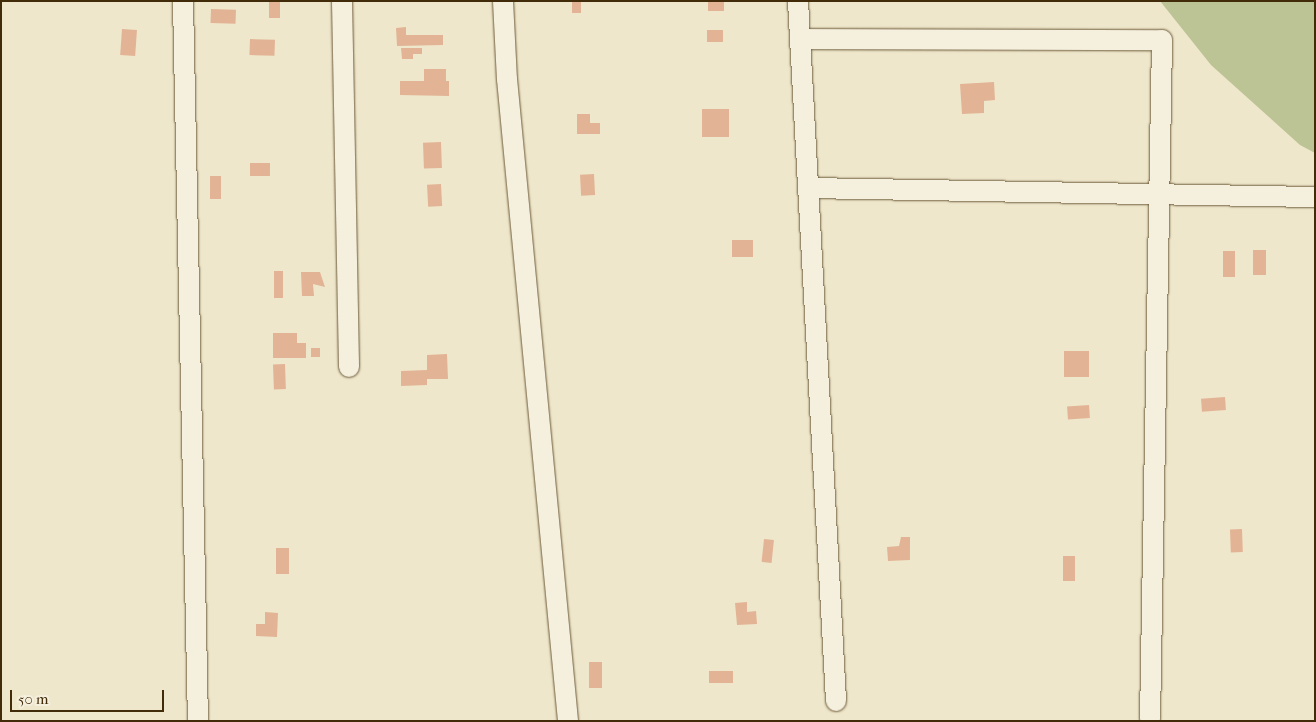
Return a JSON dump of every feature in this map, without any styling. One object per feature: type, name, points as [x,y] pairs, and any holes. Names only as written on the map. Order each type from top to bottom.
[{"type":"street","points":[[183,1],[198,721]]},
{"type":"street","points":[[342,1],[349,367]]},
{"type":"street","points":[[503,1],[508,88],[568,721]]},
{"type":"street","points":[[798,1],[836,701]]},
{"type":"street","points":[[800,39],[1162,40],[1150,719]]},
{"type":"street","points":[[808,188],[1315,197]]},
{"type":"green space","points":[[1160,1],[1315,1],[1315,153],[1300,145],[1211,65]]},
{"type":"building","points":[[269,1],[280,1],[280,18],[269,18]]},
{"type":"building","points":[[572,1],[581,1],[581,13],[572,13]]},
{"type":"building","points":[[708,1],[724,1],[724,11],[708,11]]},
{"type":"building","points":[[211,9],[236,10],[235,24],[211,23]]},
{"type":"building","points":[[406,27],[406,35],[443,35],[443,45],[397,46],[396,28]]},
{"type":"building","points":[[122,29],[137,30],[135,56],[120,55]]},
{"type":"building","points":[[707,30],[723,30],[723,42],[707,42]]},
{"type":"building","points":[[250,39],[275,40],[274,56],[249,55]]},
{"type":"building","points":[[401,48],[422,48],[422,54],[413,54],[413,59],[402,59]]},
{"type":"building","points":[[424,69],[446,69],[446,81],[449,81],[449,96],[400,95],[400,81],[424,81]]},
{"type":"building","points":[[994,82],[995,100],[984,101],[984,113],[962,114],[960,84]]},
{"type":"building","points":[[702,109],[729,109],[729,137],[702,137]]},
{"type":"building","points":[[577,114],[590,114],[590,123],[600,123],[600,134],[577,134]]},
{"type":"building","points":[[441,142],[442,168],[424,169],[423,143]]},
{"type":"building","points":[[250,163],[270,163],[270,176],[250,176]]},
{"type":"building","points":[[594,174],[595,195],[581,196],[580,175]]},
{"type":"building","points":[[210,176],[221,176],[221,199],[210,199]]},
{"type":"building","points":[[441,184],[442,206],[428,207],[427,185]]},
{"type":"building","points":[[732,240],[753,240],[753,257],[732,257]]},
{"type":"building","points":[[1253,250],[1266,250],[1266,275],[1253,275]]},
{"type":"building","points":[[1223,251],[1235,251],[1235,277],[1223,277]]},
{"type":"building","points":[[274,271],[283,271],[283,298],[274,298]]},
{"type":"building","points":[[301,272],[320,272],[325,287],[313,284],[314,296],[302,296]]},
{"type":"building","points":[[273,333],[297,333],[297,343],[306,343],[306,358],[273,358]]},
{"type":"building","points":[[311,348],[320,348],[320,357],[311,357]]},
{"type":"building","points":[[1064,351],[1089,351],[1089,377],[1064,377]]},
{"type":"building","points":[[447,354],[448,379],[427,379],[427,385],[401,386],[401,371],[427,370],[427,355]]},
{"type":"building","points":[[273,364],[285,364],[286,389],[274,389]]},
{"type":"building","points":[[1225,397],[1226,410],[1202,412],[1201,399]]},
{"type":"building","points":[[1089,405],[1090,418],[1068,420],[1067,407]]},
{"type":"building","points":[[1230,529],[1242,529],[1243,552],[1231,552]]},
{"type":"building","points":[[901,537],[910,537],[910,560],[888,561],[887,547],[899,546]]},
{"type":"building","points":[[764,539],[774,540],[772,563],[762,562]]},
{"type":"building","points":[[276,548],[289,548],[289,574],[276,574]]},
{"type":"building","points":[[1063,556],[1075,556],[1075,581],[1063,581]]},
{"type":"building","points":[[747,602],[747,612],[756,611],[757,624],[737,625],[735,603]]},
{"type":"building","points":[[265,612],[278,613],[277,637],[256,636],[256,624],[265,624]]},
{"type":"building","points":[[589,662],[602,662],[602,688],[589,688]]},
{"type":"building","points":[[709,671],[733,671],[733,683],[709,683]]}]
